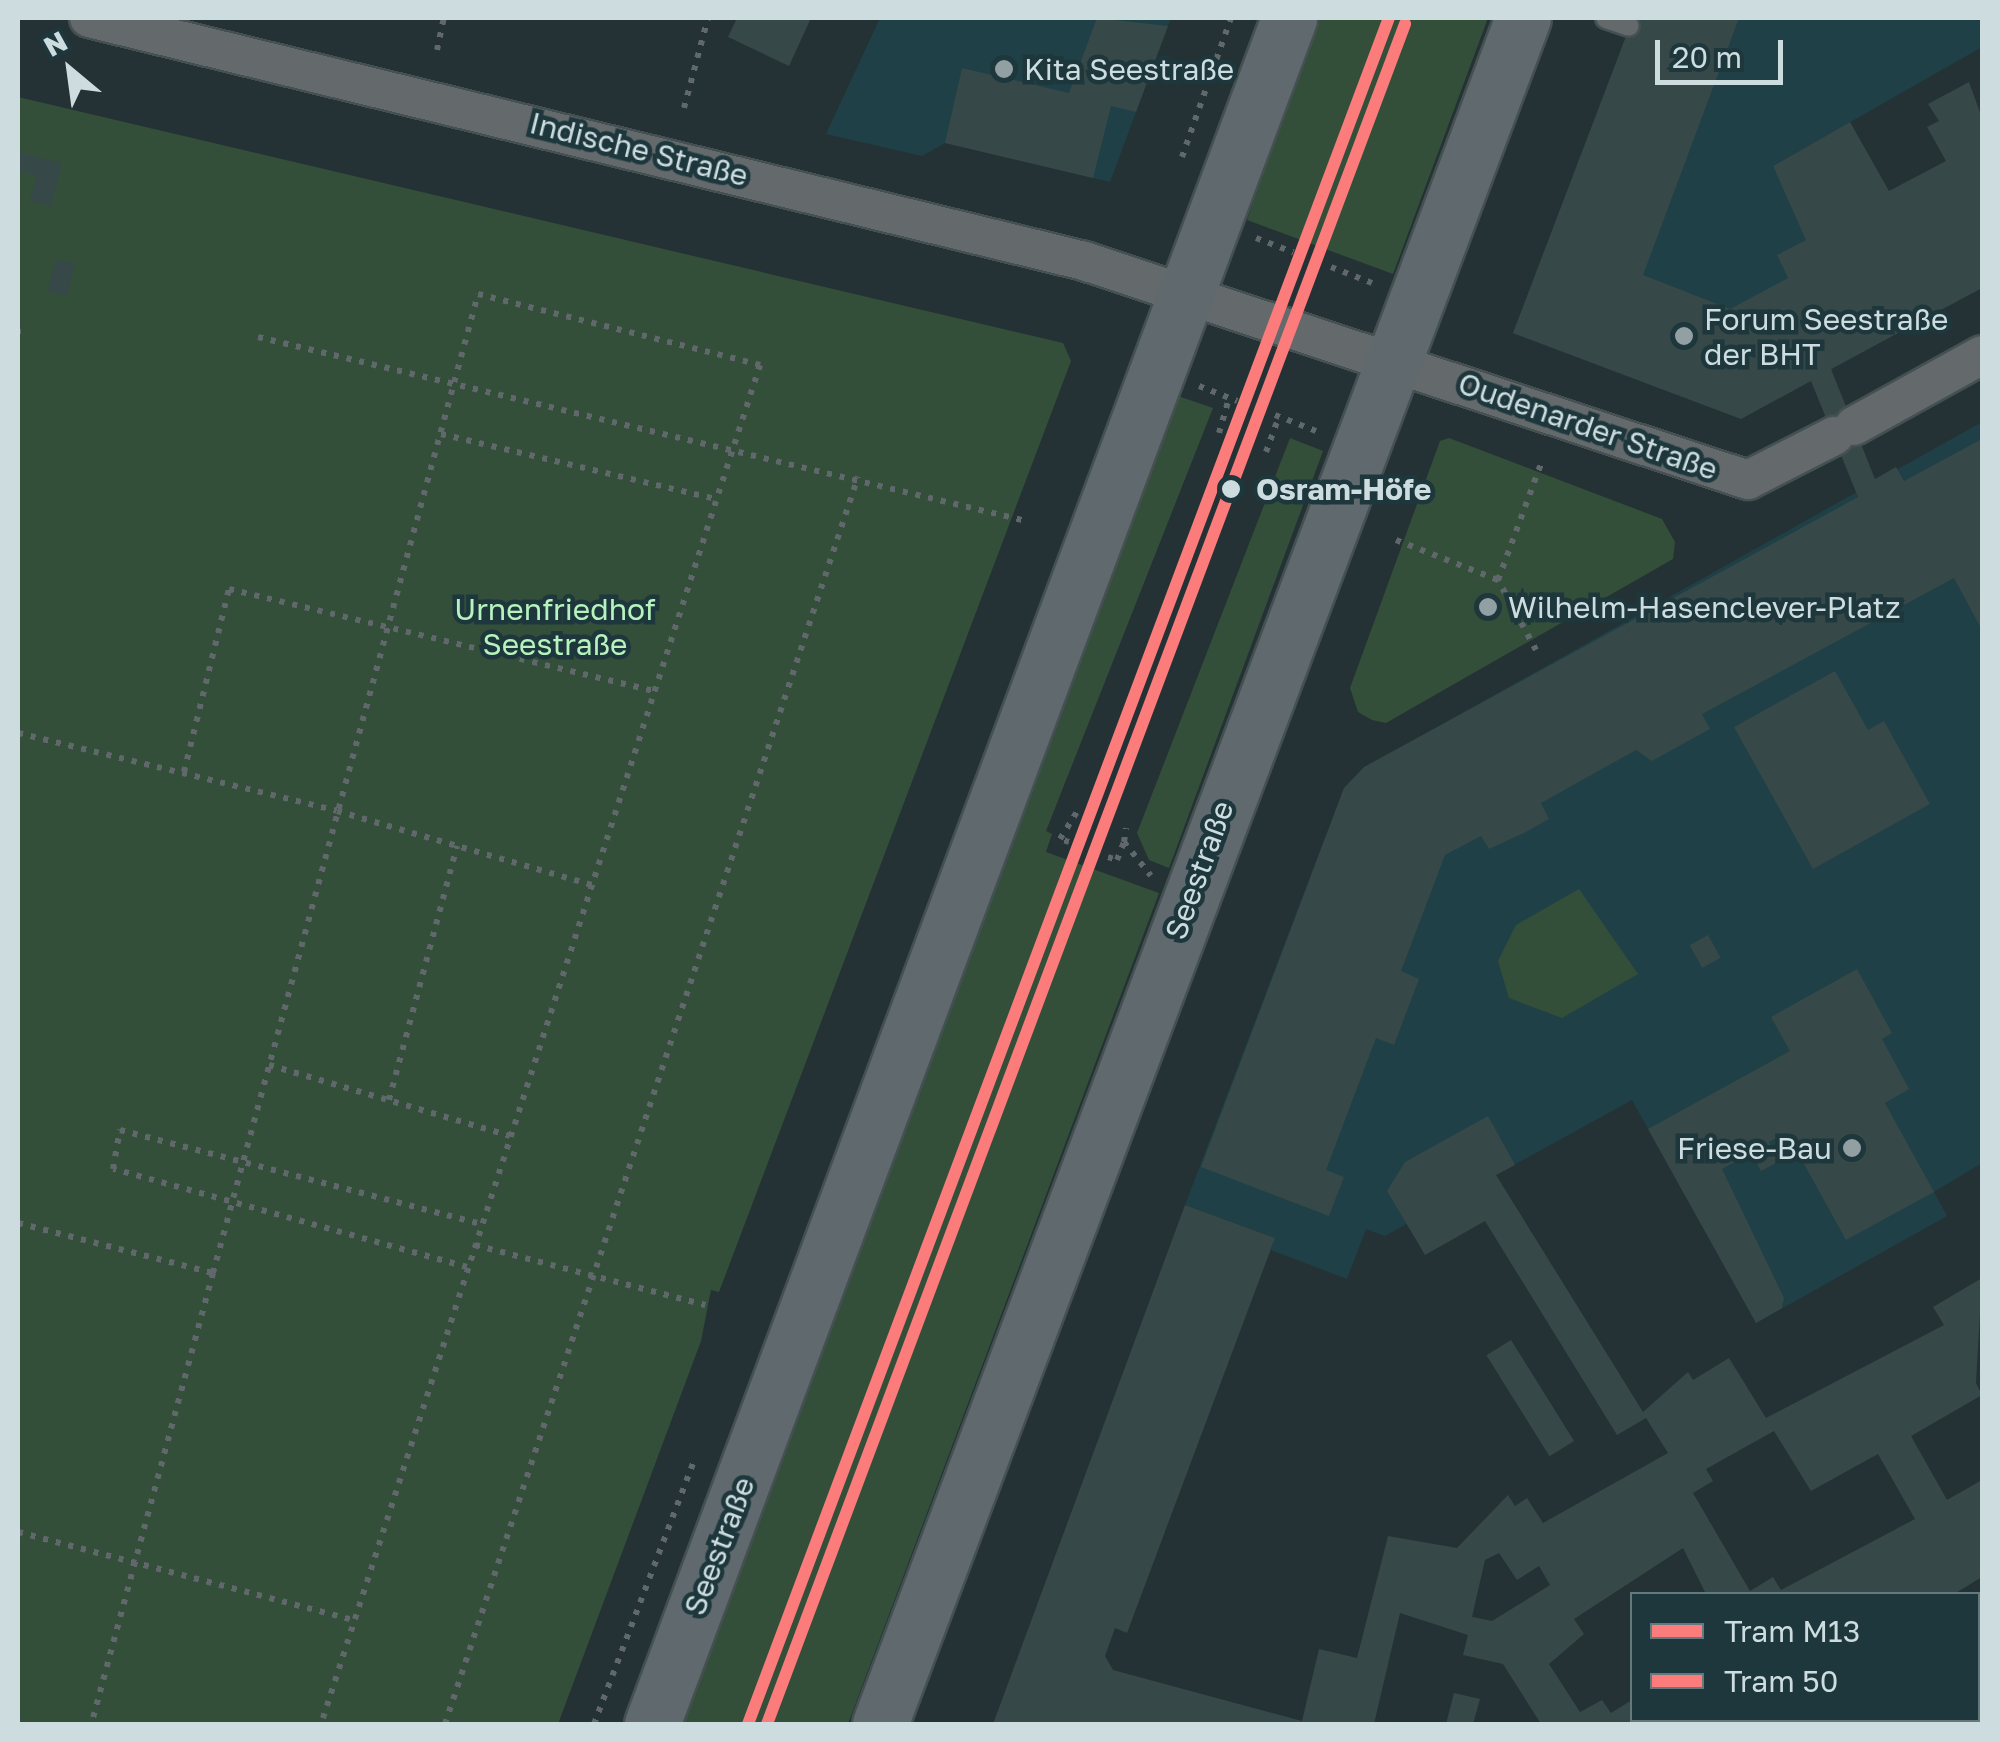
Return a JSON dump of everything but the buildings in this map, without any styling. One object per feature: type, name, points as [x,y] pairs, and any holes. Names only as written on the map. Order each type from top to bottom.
[{"type":"main road","name":"Seestraße","points":[[652,1724],[1289,18]]},
{"type":"main road","name":"Seestraße","points":[[880,1724],[1524,18]]},
{"type":"street","name":"Indische Straße","points":[[88,18],[980,232],[1187,292],[1394,360]]},
{"type":"street","name":"Oudenarder Straße","points":[[1394,360],[1748,480],[1982,355]]},
{"type":"lane","points":[[1606,18],[1629,26]]},
{"type":"path","points":[[436,50],[444,18]]},
{"type":"path","points":[[684,108],[708,18]]},
{"type":"path","points":[[1182,163],[1232,18]]},
{"type":"path","points":[[1250,236],[1293,252]]},
{"type":"path","points":[[1331,267],[1387,288]]},
{"type":"path","points":[[90,1724],[478,294],[760,364],[321,1724]]},
{"type":"path","points":[[258,337],[734,446],[1022,520]]},
{"type":"path","points":[[1179,378],[1233,399],[1218,433]]},
{"type":"path","points":[[1266,452],[1277,416],[1325,434]]},
{"type":"path","points":[[441,434],[716,499]]},
{"type":"path","points":[[1498,580],[1542,461]]},
{"type":"path","points":[[444,1724],[588,1278],[858,477]]},
{"type":"path","points":[[1396,540],[1498,580],[1536,650]]},
{"type":"path","points":[[184,772],[230,588],[654,691]]},
{"type":"path","points":[[18,734],[337,810],[591,885]]},
{"type":"path","points":[[1069,842],[1060,839],[1078,810]]},
{"type":"path","points":[[1108,857],[1117,860],[1126,828]]},
{"type":"path","points":[[1124,842],[1146,874],[1162,880]]},
{"type":"path","points":[[389,1100],[457,846]]},
{"type":"path","points":[[270,1065],[510,1136]]},
{"type":"path","points":[[467,1267],[113,1169],[120,1130],[482,1224]]},
{"type":"path","points":[[18,1223],[213,1273]]},
{"type":"path","points":[[475,1244],[588,1278],[706,1305]]},
{"type":"path","points":[[18,1532],[354,1620]]},
{"type":"shaded area","name":"Kita Seestraße","points":[[880,18],[1171,18],[1110,182],[945,143],[922,156],[826,134]]},
{"type":"shaded area","points":[[1633,18],[1982,18],[1982,47],[1773,166],[1876,345],[1741,419],[1513,333]]},
{"type":"shaded area","points":[[1982,422],[1982,1163],[1934,1192],[1947,1216],[1756,1323],[1632,1100],[1385,1236],[1366,1229],[1347,1279],[1271,1250],[1274,1238],[1185,1205],[1344,788],[1364,768]]},
{"type":"green space","points":[[1317,18],[1488,18],[1393,274],[1247,220]]},
{"type":"green space","name":"Urnenfriedhof Seestraße","points":[[18,97],[1063,343],[1071,361],[719,1292],[711,1290],[701,1341],[558,1724],[18,1724]]},
{"type":"green space","points":[[1172,394],[1213,408],[1046,831],[1052,834],[1046,852],[1159,893],[848,1724],[673,1724]]},
{"type":"green space","points":[[1290,438],[1323,451],[1169,868],[1149,860],[1137,833]]},
{"type":"green space","name":"Wilhelm-Hasenclever-Platz","points":[[1449,438],[1662,519],[1675,542],[1673,559],[1386,723],[1372,720],[1358,712],[1350,688],[1440,441]]},
{"type":"green space","points":[[1579,889],[1638,974],[1562,1018],[1509,998],[1498,961],[1516,925]]},
{"type":"tram line","name":"M13","points":[[748,1724],[1389,18]]},
{"type":"tram line","name":"50","points":[[767,1724],[1405,24]]},
{"type":"place","name":"Kita Seestraße","points":[[1004,69]]},
{"type":"place","name":"Forum Seestraße der BHT","points":[[1684,336]]},
{"type":"place","name":"Osram-Höfe","points":[[1231,489]]},
{"type":"place","name":"Wilhelm-Hasenclever-Platz","points":[[1488,607]]},
{"type":"place","name":"Friese-Bau","points":[[1852,1148]]}]
